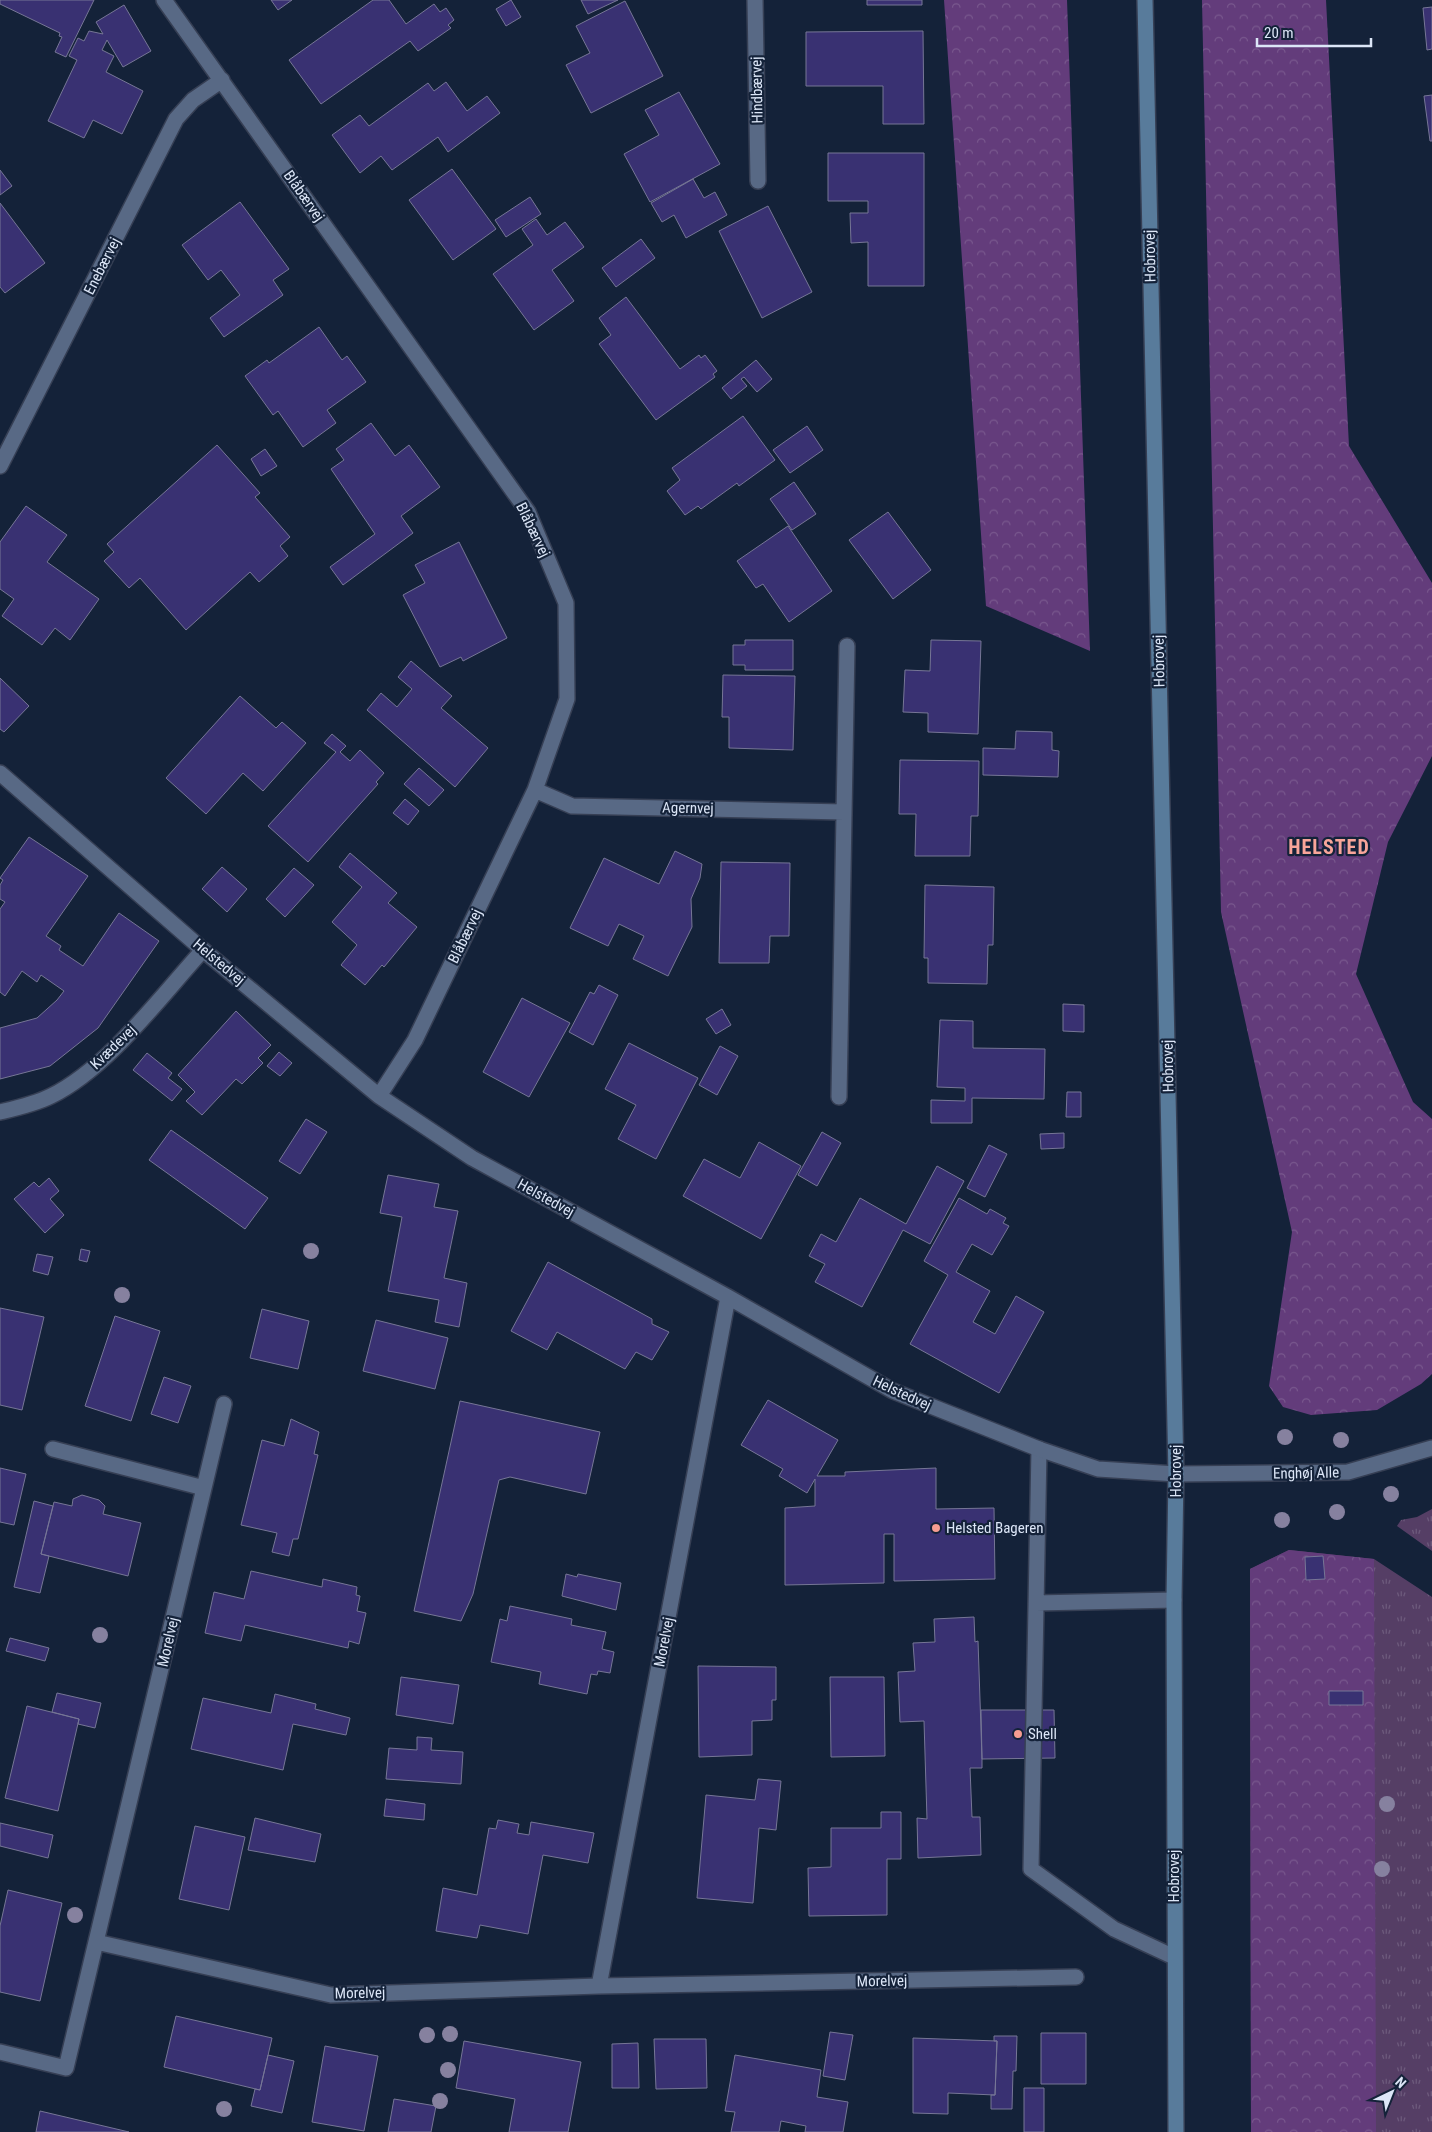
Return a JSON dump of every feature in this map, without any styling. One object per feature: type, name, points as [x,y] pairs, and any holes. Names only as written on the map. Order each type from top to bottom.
[{"type":"main road","name":"Hobrovej","points":[[1145,0],[1176,1474],[1174,1600],[1176,2132]]},
{"type":"street","name":"Blåbærvej","points":[[164,0],[528,512],[566,603],[567,698],[535,790],[415,1040],[379,1096]]},
{"type":"street","name":"Hindbærvej","points":[[755,0],[758,181]]},
{"type":"street","name":"Enebærvej","points":[[0,466],[176,120],[193,100],[222,80]]},
{"type":"street","points":[[838,1097],[847,646]]},
{"type":"street","name":"Helstedvej","points":[[0,773],[203,950],[379,1096],[472,1158],[728,1297],[893,1392],[1038,1449],[1098,1469],[1176,1474]]},
{"type":"street","name":"Agernvej","points":[[535,790],[572,806],[844,812]]},
{"type":"street","name":"Kvædevej","points":[[0,1112],[52,1096],[88,1071],[121,1041],[203,950]]},
{"type":"street","name":"Morelvej","points":[[599,1986],[728,1297]]},
{"type":"street","name":"Morelvej","points":[[0,2052],[66,2068],[224,1404]]},
{"type":"street","name":"Enghøj Alle","points":[[1176,1474],[1348,1472],[1432,1448]]},
{"type":"street","points":[[53,1449],[204,1488]]},
{"type":"street","points":[[1038,1449],[1031,1869],[1114,1929],[1174,1957]]},
{"type":"street","points":[[1036,1603],[1174,1600]]},
{"type":"street","name":"Morelvej","points":[[96,1942],[331,1995],[599,1986],[1076,1977]]},
{"type":"green space","points":[[944,0],[1067,0],[1090,651],[986,606]]},
{"type":"green space","points":[[1202,0],[1326,0],[1349,446],[1432,583],[1432,756],[1388,842],[1356,974],[1413,1102],[1432,1119],[1432,1374],[1421,1384],[1377,1410],[1311,1415],[1283,1407],[1269,1386],[1292,1232],[1221,912]]},
{"type":"green space","points":[[1432,1509],[1432,1551],[1397,1526],[1401,1520],[1417,1517]]},
{"type":"green space","points":[[1289,1550],[1374,1559],[1432,1597],[1432,2132],[1251,2132],[1250,1569]]},
{"type":"green space","points":[[1289,1550],[1374,1559],[1376,2132],[1251,2132],[1250,1569]]},
{"type":"building","points":[[0,0],[94,0],[66,57],[55,52],[62,37],[59,36],[60,33],[0,4]]},
{"type":"building","points":[[271,0],[292,0],[278,10]]},
{"type":"building","points":[[373,0],[389,0],[406,24],[434,4],[440,12],[446,8],[454,20],[448,25],[451,28],[418,51],[410,41],[321,104],[289,60]]},
{"type":"building","points":[[511,0],[521,17],[506,26],[496,9]]},
{"type":"building","points":[[581,0],[618,0],[588,14]]},
{"type":"building","points":[[867,0],[922,0],[922,5],[867,5]]},
{"type":"building","points":[[625,1],[663,76],[591,113],[566,65],[590,53],[576,26]]},
{"type":"building","points":[[124,5],[151,51],[123,67],[107,40],[102,50],[114,56],[106,72],[143,91],[122,134],[93,120],[84,138],[48,121],[77,60],[69,56],[78,38],[84,41],[89,31],[103,34],[96,22]]},
{"type":"building","points":[[1432,7],[1432,49],[1427,50],[1423,8]]},
{"type":"building","points":[[923,31],[924,124],[883,124],[883,86],[806,86],[806,32]]},
{"type":"building","points":[[446,82],[467,111],[487,96],[500,113],[448,152],[438,137],[392,170],[381,156],[360,173],[332,135],[360,115],[369,126],[428,83],[434,91]]},
{"type":"building","points":[[679,92],[720,164],[650,202],[624,154],[659,135],[645,110]]},
{"type":"building","points":[[1432,95],[1432,141],[1430,141],[1424,96]]},
{"type":"building","points":[[828,153],[924,153],[924,286],[868,286],[868,242],[851,243],[850,213],[868,213],[868,201],[828,201]]},
{"type":"building","points":[[452,169],[496,229],[453,260],[409,200]]},
{"type":"building","points":[[0,170],[12,186],[0,195]]},
{"type":"building","points":[[693,179],[704,198],[715,192],[727,215],[686,238],[674,215],[662,222],[651,203]]},
{"type":"building","points":[[530,197],[541,214],[506,237],[495,220]]},
{"type":"building","points":[[240,202],[289,269],[273,280],[283,295],[224,337],[210,318],[240,295],[221,270],[208,280],[182,245]]},
{"type":"building","points":[[0,203],[45,263],[5,293],[0,287]]},
{"type":"building","points":[[768,206],[812,292],[762,318],[719,231]]},
{"type":"building","points":[[536,219],[547,235],[565,222],[584,247],[552,270],[574,301],[534,330],[493,274],[533,245],[522,229]]},
{"type":"building","points":[[641,239],[655,258],[616,287],[602,268]]},
{"type":"building","points":[[626,297],[680,369],[699,355],[701,358],[705,355],[717,371],[713,374],[715,377],[656,420],[599,344],[611,335],[599,318]]},
{"type":"building","points":[[319,327],[342,360],[347,356],[366,382],[327,410],[336,423],[303,447],[278,411],[273,415],[245,376],[267,360],[269,363]]},
{"type":"building","points":[[756,360],[772,379],[757,392],[744,377],[741,379],[747,386],[731,399],[722,388]]},
{"type":"building","points":[[743,416],[775,460],[739,486],[737,483],[701,509],[698,506],[685,515],[667,491],[680,480],[672,468]]},
{"type":"building","points":[[371,423],[395,456],[409,445],[440,487],[401,516],[413,533],[343,585],[330,567],[375,534],[331,469],[344,460],[336,449]]},
{"type":"building","points":[[807,426],[823,450],[790,473],[773,450]]},
{"type":"building","points":[[217,445],[260,493],[255,497],[290,537],[280,546],[288,556],[259,582],[250,572],[186,630],[140,578],[129,588],[104,561],[114,552],[107,544]]},
{"type":"building","points":[[265,449],[277,466],[261,476],[251,459]]},
{"type":"building","points":[[794,482],[816,514],[792,530],[770,499]]},
{"type":"building","points":[[26,506],[67,535],[47,562],[99,599],[70,640],[55,628],[42,645],[2,616],[14,599],[0,589],[0,542]]},
{"type":"building","points":[[888,512],[931,570],[893,599],[849,540]]},
{"type":"building","points":[[788,526],[832,591],[789,622],[763,584],[756,588],[737,561]]},
{"type":"building","points":[[459,542],[507,638],[463,661],[461,657],[440,667],[403,595],[425,583],[415,565]]},
{"type":"building","points":[[745,640],[793,640],[793,670],[745,670],[745,665],[733,665],[733,645],[745,645]]},
{"type":"building","points":[[931,640],[981,641],[978,734],[928,732],[928,713],[903,712],[905,670],[930,671]]},
{"type":"building","points":[[411,661],[452,696],[441,708],[488,748],[455,787],[367,710],[381,693],[397,707],[412,689],[398,677]]},
{"type":"building","points":[[723,675],[795,676],[793,750],[729,748],[729,717],[722,717]]},
{"type":"building","points":[[0,678],[29,706],[4,732],[0,729]]},
{"type":"building","points":[[240,696],[276,728],[282,722],[306,743],[263,791],[243,773],[206,814],[166,778]]},
{"type":"building","points":[[1016,731],[1052,732],[1052,750],[1059,751],[1058,777],[983,775],[983,748],[1015,749]]},
{"type":"building","points":[[332,734],[346,746],[340,752],[350,761],[360,750],[384,773],[376,782],[378,784],[308,862],[268,826],[336,752],[324,743]]},
{"type":"building","points":[[900,760],[979,761],[978,816],[971,816],[970,856],[915,856],[916,814],[899,814]]},
{"type":"building","points":[[419,768],[444,790],[429,806],[404,784]]},
{"type":"building","points":[[405,799],[419,811],[408,825],[393,813]]},
{"type":"building","points":[[29,837],[88,876],[46,936],[61,946],[59,950],[83,966],[119,913],[159,941],[98,1028],[50,1066],[0,1079],[0,1028],[37,1018],[64,991],[41,975],[37,982],[22,971],[5,996],[0,992],[0,909],[5,902],[0,899],[0,885],[3,880],[0,878]]},
{"type":"building","points":[[675,851],[702,864],[700,878],[691,899],[692,927],[668,976],[633,959],[644,936],[619,924],[608,946],[570,928],[604,858],[659,884]]},
{"type":"building","points":[[350,853],[397,893],[388,903],[417,927],[384,967],[382,965],[365,985],[341,965],[357,945],[332,922],[362,887],[339,867]]},
{"type":"building","points":[[721,862],[790,863],[789,936],[770,936],[769,963],[719,963]]},
{"type":"building","points":[[222,867],[247,889],[227,912],[202,889]]},
{"type":"building","points":[[294,868],[314,885],[285,917],[266,899]]},
{"type":"building","points":[[925,885],[994,887],[993,945],[988,945],[987,984],[928,983],[928,958],[924,958]]},
{"type":"building","points":[[599,985],[618,995],[593,1045],[569,1032],[590,992],[594,994]]},
{"type":"building","points":[[522,998],[570,1023],[529,1097],[483,1072]]},
{"type":"building","points":[[1063,1004],[1084,1005],[1084,1032],[1063,1031]]},
{"type":"building","points":[[722,1009],[731,1025],[716,1034],[706,1019]]},
{"type":"building","points":[[236,1011],[271,1045],[258,1058],[263,1063],[242,1084],[236,1079],[202,1115],[186,1101],[195,1092],[178,1075]]},
{"type":"building","points":[[940,1020],[973,1021],[973,1048],[1045,1049],[1044,1099],[972,1098],[972,1123],[931,1123],[931,1100],[965,1101],[965,1088],[937,1087]]},
{"type":"building","points":[[629,1043],[698,1078],[656,1159],[618,1139],[636,1105],[605,1089]]},
{"type":"building","points":[[720,1046],[738,1056],[717,1095],[699,1085]]},
{"type":"building","points":[[279,1052],[292,1063],[280,1076],[267,1066]]},
{"type":"building","points":[[147,1053],[172,1073],[168,1078],[182,1089],[172,1101],[133,1070]]},
{"type":"building","points":[[1067,1092],[1081,1092],[1081,1117],[1066,1117]]},
{"type":"building","points":[[306,1119],[327,1132],[300,1174],[279,1161]]},
{"type":"building","points":[[171,1130],[268,1198],[245,1229],[149,1160]]},
{"type":"building","points":[[822,1132],[841,1143],[817,1186],[798,1175]]},
{"type":"building","points":[[1064,1133],[1064,1148],[1041,1149],[1040,1134]]},
{"type":"building","points":[[759,1142],[801,1166],[761,1239],[683,1196],[704,1159],[740,1178]]},
{"type":"building","points":[[989,1145],[1007,1154],[985,1197],[967,1188]]},
{"type":"building","points":[[937,1166],[964,1181],[930,1244],[903,1230],[862,1307],[815,1282],[825,1264],[809,1256],[821,1234],[836,1242],[860,1198],[906,1224]]},
{"type":"building","points":[[388,1175],[439,1184],[434,1207],[458,1211],[444,1278],[467,1283],[459,1327],[435,1322],[439,1300],[388,1291],[402,1217],[380,1213]]},
{"type":"building","points":[[49,1178],[59,1191],[50,1199],[64,1215],[45,1233],[14,1199],[34,1182],[39,1187]]},
{"type":"building","points":[[959,1198],[987,1214],[990,1209],[1006,1218],[1003,1223],[1009,1226],[992,1255],[972,1244],[956,1272],[990,1291],[973,1322],[995,1334],[1016,1296],[1044,1312],[999,1393],[910,1344],[948,1275],[924,1261]]},
{"type":"building","points":[[81,1249],[90,1251],[87,1262],[79,1260]]},
{"type":"building","points":[[37,1254],[53,1257],[48,1275],[33,1271]]},
{"type":"building","points":[[548,1262],[652,1319],[652,1324],[669,1332],[652,1360],[636,1352],[625,1369],[557,1332],[547,1350],[511,1331]]},
{"type":"building","points":[[0,1308],[44,1317],[22,1410],[0,1405]]},
{"type":"building","points":[[262,1309],[309,1321],[298,1369],[250,1358]]},
{"type":"building","points":[[115,1316],[160,1331],[131,1421],[85,1406]]},
{"type":"building","points":[[376,1320],[448,1338],[435,1389],[363,1371]]},
{"type":"building","points":[[164,1377],[191,1386],[178,1423],[151,1414]]},
{"type":"building","points":[[768,1400],[838,1440],[817,1476],[845,1476],[845,1472],[936,1468],[936,1509],[994,1508],[995,1579],[894,1581],[894,1534],[884,1534],[884,1583],[785,1585],[785,1508],[815,1506],[815,1479],[807,1493],[779,1476],[783,1469],[741,1445]]},
{"type":"building","points":[[460,1401],[600,1432],[586,1494],[510,1477],[499,1480],[473,1594],[461,1621],[414,1611]]},
{"type":"building","points":[[291,1419],[319,1432],[314,1454],[318,1455],[298,1539],[293,1539],[289,1556],[272,1552],[277,1533],[241,1525],[262,1440],[284,1446]]},
{"type":"building","points":[[0,1468],[26,1474],[14,1525],[0,1522]]},
{"type":"building","points":[[82,1495],[99,1500],[105,1506],[103,1514],[141,1523],[128,1576],[41,1554],[54,1502],[72,1506],[73,1499]]},
{"type":"building","points":[[34,1501],[53,1506],[41,1554],[49,1556],[40,1593],[14,1587]]},
{"type":"building","points":[[1323,1556],[1325,1579],[1306,1580],[1305,1557]]},
{"type":"building","points":[[251,1571],[322,1587],[323,1579],[357,1587],[356,1595],[360,1596],[357,1611],[366,1613],[359,1644],[349,1641],[348,1648],[245,1625],[241,1641],[205,1633],[214,1592],[244,1599]]},
{"type":"building","points":[[566,1574],[577,1577],[578,1574],[621,1583],[616,1610],[562,1596]]},
{"type":"building","points":[[510,1606],[572,1619],[571,1625],[606,1632],[602,1649],[614,1652],[610,1673],[598,1671],[597,1675],[591,1674],[587,1694],[539,1684],[541,1672],[491,1662],[500,1619],[507,1621]]},
{"type":"building","points":[[974,1617],[975,1642],[978,1641],[982,1768],[970,1768],[972,1817],[980,1817],[981,1855],[918,1858],[917,1818],[927,1819],[924,1721],[900,1722],[898,1672],[915,1671],[913,1643],[935,1642],[934,1619]]},
{"type":"building","points":[[10,1638],[49,1648],[45,1661],[6,1651]]},
{"type":"building","points":[[698,1666],[776,1667],[776,1700],[772,1700],[772,1720],[752,1721],[752,1755],[699,1757]]},
{"type":"building","points":[[401,1677],[459,1685],[453,1724],[396,1715]]},
{"type":"building","points":[[830,1677],[884,1677],[885,1756],[831,1757]]},
{"type":"building","points":[[1329,1691],[1363,1691],[1363,1705],[1329,1705]]},
{"type":"building","points":[[57,1693],[101,1703],[95,1728],[78,1724],[79,1719],[52,1712]]},
{"type":"building","points":[[275,1694],[316,1704],[315,1709],[350,1718],[346,1735],[293,1724],[283,1770],[191,1749],[203,1698],[271,1713]]},
{"type":"building","points":[[27,1706],[79,1719],[58,1811],[5,1798]]},
{"type":"building","name":"Shell","points":[[981,1710],[1054,1710],[1055,1758],[982,1759]]},
{"type":"building","points":[[417,1737],[432,1738],[431,1750],[463,1752],[461,1784],[386,1779],[389,1748],[417,1750]]},
{"type":"building","points":[[758,1779],[781,1781],[776,1830],[759,1828],[753,1903],[697,1898],[706,1795],[755,1800]]},
{"type":"building","points":[[386,1799],[425,1804],[424,1820],[384,1816]]},
{"type":"building","points":[[881,1812],[901,1812],[901,1859],[887,1859],[887,1915],[809,1916],[808,1868],[831,1867],[831,1828],[881,1828]]},
{"type":"building","points":[[255,1818],[321,1834],[315,1862],[248,1850]]},
{"type":"building","points":[[498,1820],[519,1824],[517,1833],[529,1835],[531,1822],[594,1833],[588,1863],[543,1855],[528,1934],[480,1925],[477,1938],[436,1931],[443,1888],[477,1895],[489,1828],[496,1829]]},
{"type":"building","points":[[0,1823],[53,1835],[48,1858],[0,1846]]},
{"type":"building","points":[[195,1826],[245,1837],[229,1910],[179,1899]]},
{"type":"building","points":[[8,1890],[62,1903],[40,2001],[0,1992],[0,1926]]},
{"type":"building","points":[[176,2016],[272,2038],[260,2090],[164,2067]]},
{"type":"building","points":[[830,2032],[853,2035],[845,2080],[823,2076]]},
{"type":"building","points":[[1041,2033],[1086,2033],[1086,2084],[1041,2084]]},
{"type":"building","points":[[994,2036],[1017,2036],[1016,2071],[1013,2071],[1012,2109],[991,2109],[991,2095],[995,2095],[997,2041],[994,2041]]},
{"type":"building","points":[[913,2038],[997,2041],[995,2095],[948,2093],[948,2114],[913,2113]]},
{"type":"building","points":[[654,2039],[706,2039],[707,2088],[656,2089]]},
{"type":"building","points":[[464,2041],[581,2062],[568,2132],[509,2132],[515,2099],[456,2088]]},
{"type":"building","points":[[638,2043],[639,2088],[612,2088],[612,2044]]},
{"type":"building","points":[[325,2046],[378,2056],[364,2131],[312,2122]]},
{"type":"building","points":[[268,2055],[294,2061],[282,2113],[251,2106],[255,2089],[260,2090]]},
{"type":"building","points":[[735,2055],[821,2070],[817,2097],[848,2102],[843,2132],[805,2132],[806,2126],[781,2121],[779,2132],[731,2132],[735,2112],[725,2111]]},
{"type":"building","points":[[1024,2088],[1044,2088],[1044,2132],[1024,2132]]},
{"type":"building","points":[[394,2099],[436,2106],[431,2132],[388,2132]]},
{"type":"building","points":[[40,2111],[129,2132],[36,2132]]},
{"type":"place","name":"Helsted Bageren","points":[[936,1528]]},
{"type":"place","name":"Shell","points":[[1018,1734]]},
{"type":"district","name":"HELSTED","points":[[1329,847]]}]
